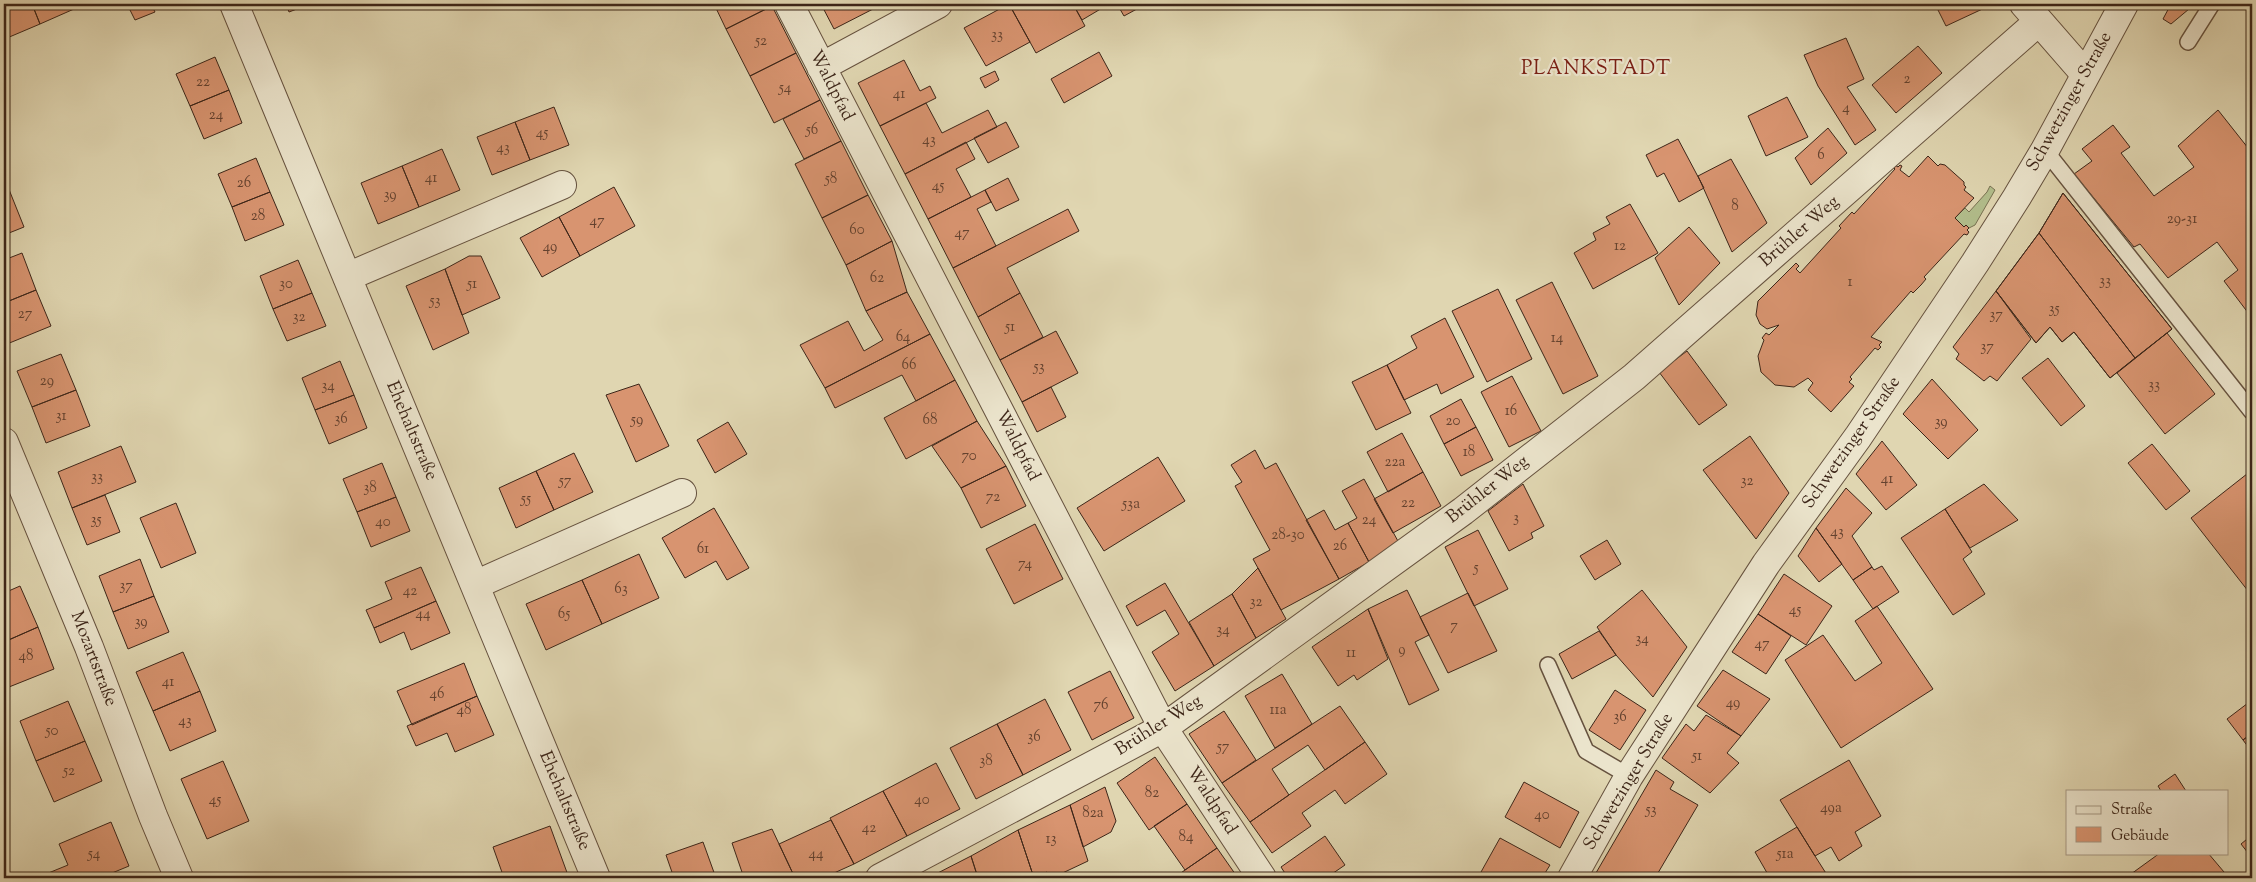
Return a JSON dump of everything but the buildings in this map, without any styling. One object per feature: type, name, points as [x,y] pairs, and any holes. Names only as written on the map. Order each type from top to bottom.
[{"type":"street","name":"Ehehaltstraße","points":[[234,4],[596,878]]},
{"type":"street","name":"Waldpfad","points":[[789,4],[1162,728],[1262,878]]},
{"type":"street","points":[[821,66],[938,4]]},
{"type":"street","name":"Schwetzinger Straße","points":[[1572,878],[1629,776],[1766,564],[1858,437],[1975,262],[2045,150],[2124,4]]},
{"type":"street","points":[[2031,13],[2085,74]]},
{"type":"street","name":"Brühler Weg","points":[[880,878],[1162,728],[1463,511],[1634,377],[2031,13]]},
{"type":"street","points":[[347,277],[562,184]]},
{"type":"street","name":"Mozartstraße","points":[[4,442],[89,647],[153,816],[179,878]]},
{"type":"street","points":[[475,585],[682,492]]},
{"type":"lane","points":[[2188,42],[2212,4]]},
{"type":"lane","points":[[2045,150],[2252,412]]},
{"type":"lane","points":[[1548,665],[1586,751],[1629,776]]},
{"type":"green space","points":[[1990,186],[1995,190],[1975,225],[1969,228],[1966,225],[1964,227],[1955,218],[1965,208],[1969,212]]},
{"type":"district","name":"PLANKSTADT","points":[[1596,69]]}]
